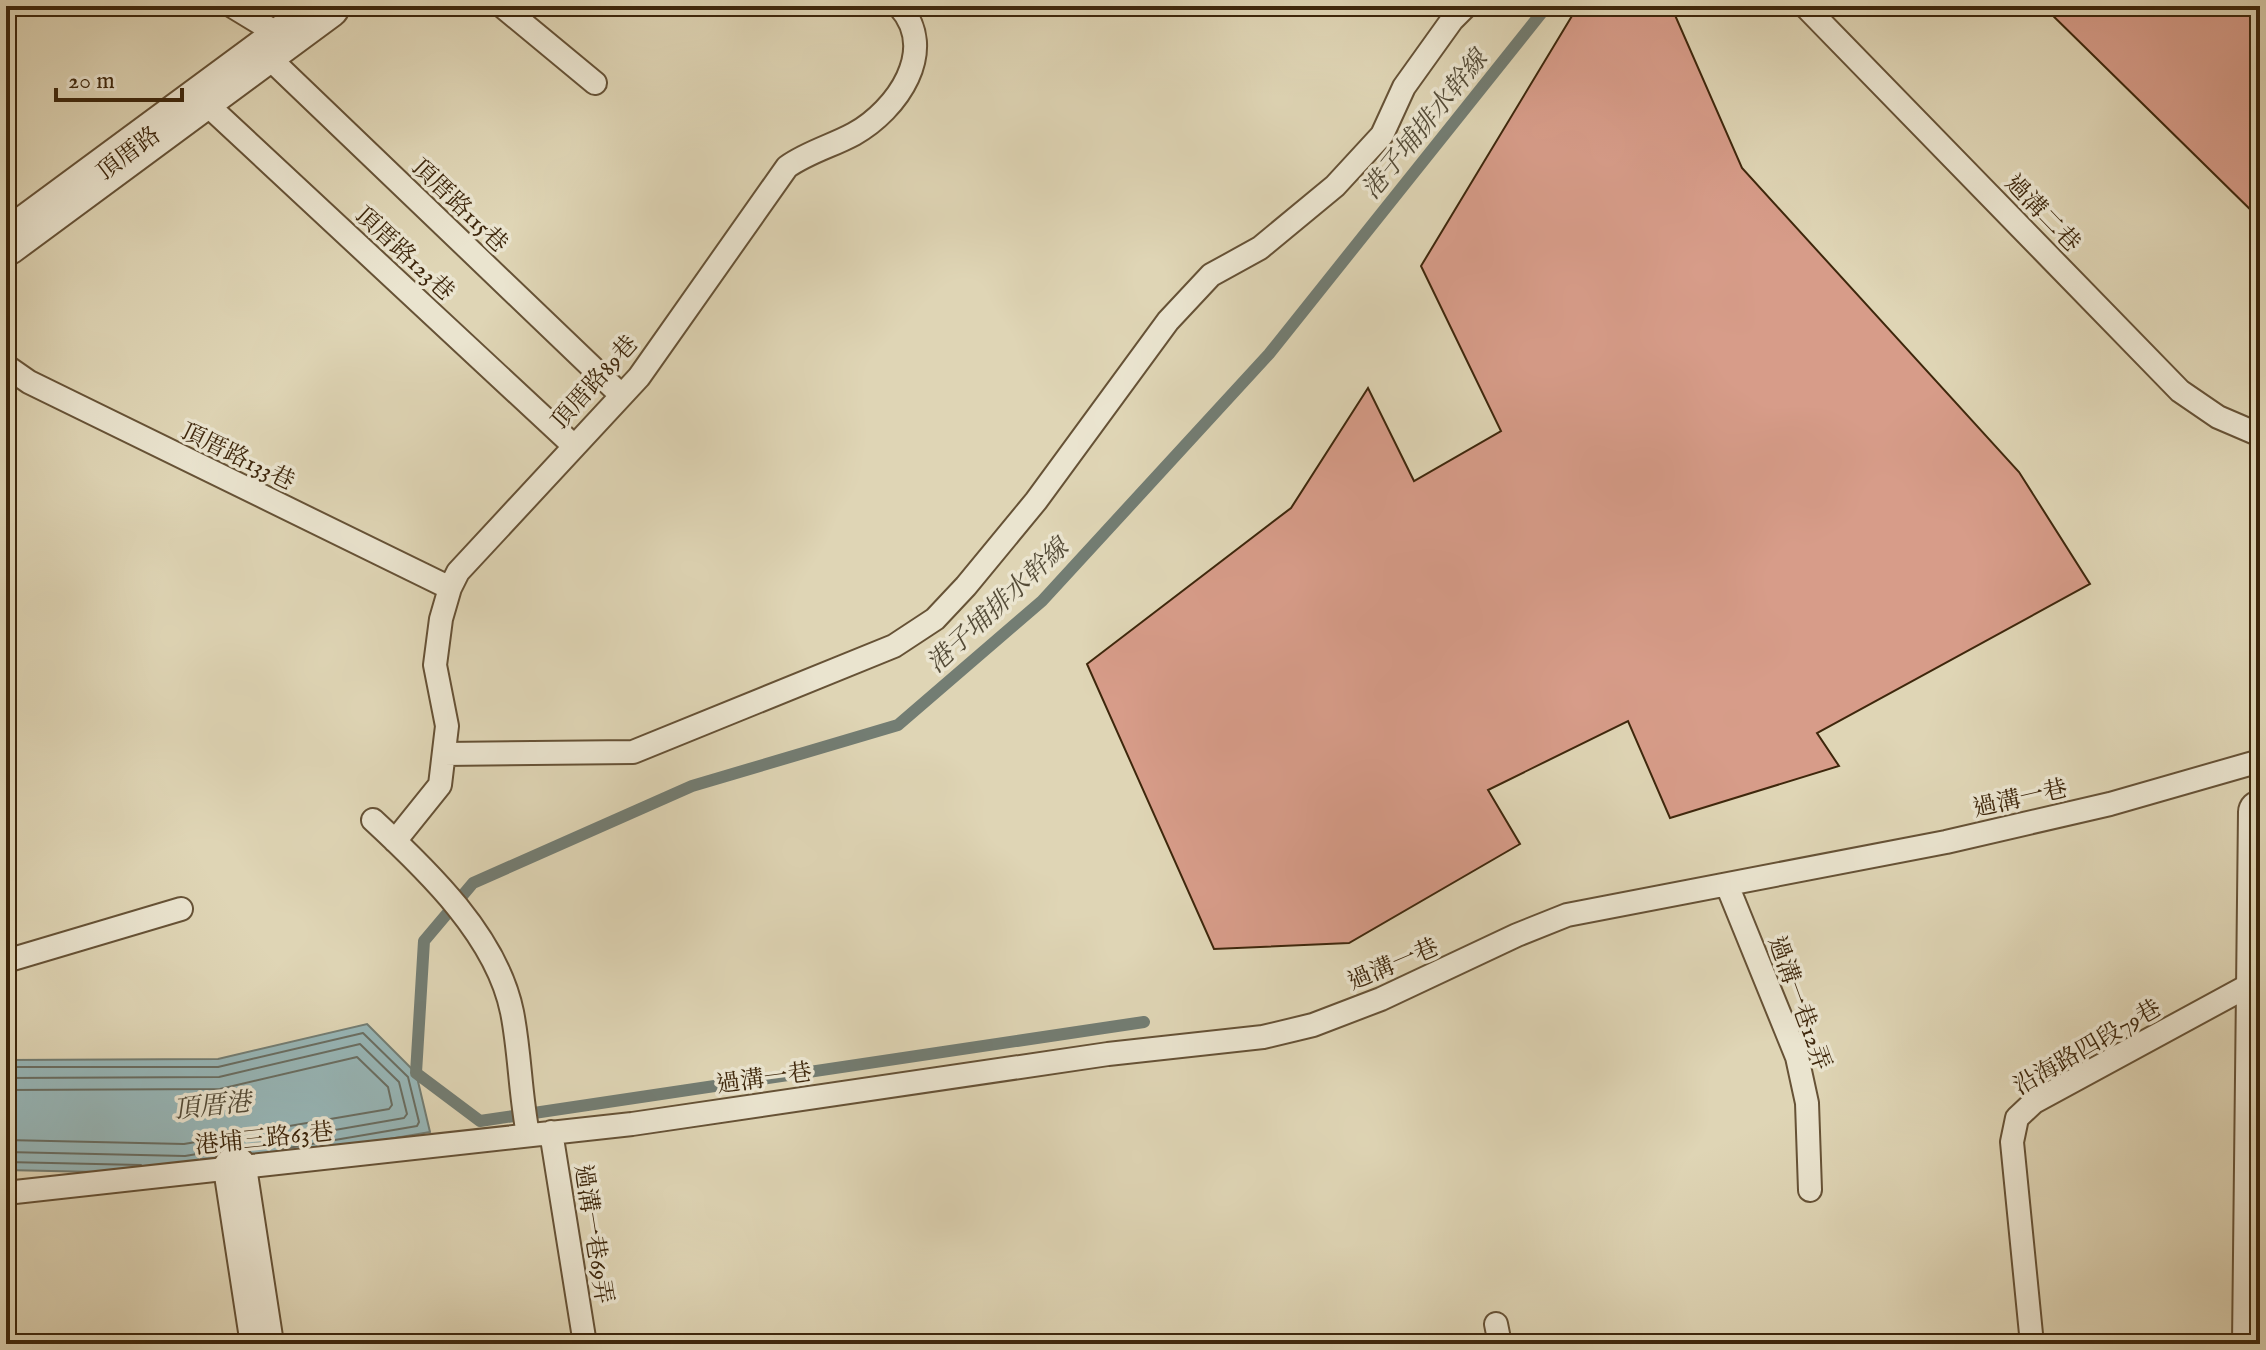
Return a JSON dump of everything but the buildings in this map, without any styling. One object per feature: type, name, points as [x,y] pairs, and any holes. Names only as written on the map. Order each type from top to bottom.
[{"type":"street","name":"頂厝路","points":[[6,243],[327,6]]},
{"type":"street","points":[[2254,1344],[2260,812]]},
{"type":"street","points":[[235,1168],[262,1344]]},
{"type":"lane","name":"頂厝路115巷","points":[[232,6],[621,395]]},
{"type":"lane","points":[[502,6],[595,83]]},
{"type":"lane","name":"頂厝路89巷","points":[[395,841],[440,785],[447,726],[435,665],[441,619],[458,572],[639,377],[787,167],[802,156],[853,134],[886,109],[915,63],[917,42],[908,16],[899,6]]},
{"type":"lane","points":[[444,754],[633,752],[894,646],[935,619],[1036,501],[1168,321],[1211,275],[1260,248],[1335,186],[1382,135],[1404,87],[1452,20],[1466,6]]},
{"type":"lane","name":"過溝二巷","points":[[1805,6],[2180,391],[2218,417],[2260,435]]},
{"type":"lane","name":"頂厝路123巷","points":[[200,98],[573,445]]},
{"type":"lane","name":"頂厝路133巷","points":[[6,366],[29,382],[450,588]]},
{"type":"lane","name":"過溝一巷","points":[[526,1126],[551,1132],[632,1124],[1108,1054],[1263,1037],[1313,1025],[1381,999],[1567,915],[1946,842],[2110,804],[2260,761]]},
{"type":"lane","points":[[373,820],[420,865],[477,934],[498,968],[512,1011],[526,1126]]},
{"type":"lane","name":"過溝一巷12弄","points":[[1727,885],[1797,1057],[1807,1103],[1810,1190]]},
{"type":"lane","points":[[6,961],[181,909]]},
{"type":"lane","name":"沿海路四段79巷","points":[[2032,1344],[2012,1142],[2017,1118],[2034,1102],[2257,981]]},
{"type":"lane","name":"港埔三路63巷","points":[[6,1193],[235,1168],[526,1126]]},
{"type":"lane","name":"過溝一巷69弄","points":[[551,1132],[585,1344]]},
{"type":"water","name":"頂厝港","points":[[367,1024],[416,1073],[430,1132],[186,1174],[6,1170],[6,1060],[218,1059]]},
{"type":"waterway","name":"港子埔排水幹線","points":[[1144,1022],[480,1121],[416,1073],[424,941],[473,883],[692,786],[898,725],[1042,601],[1269,354],[1547,6]]}]
